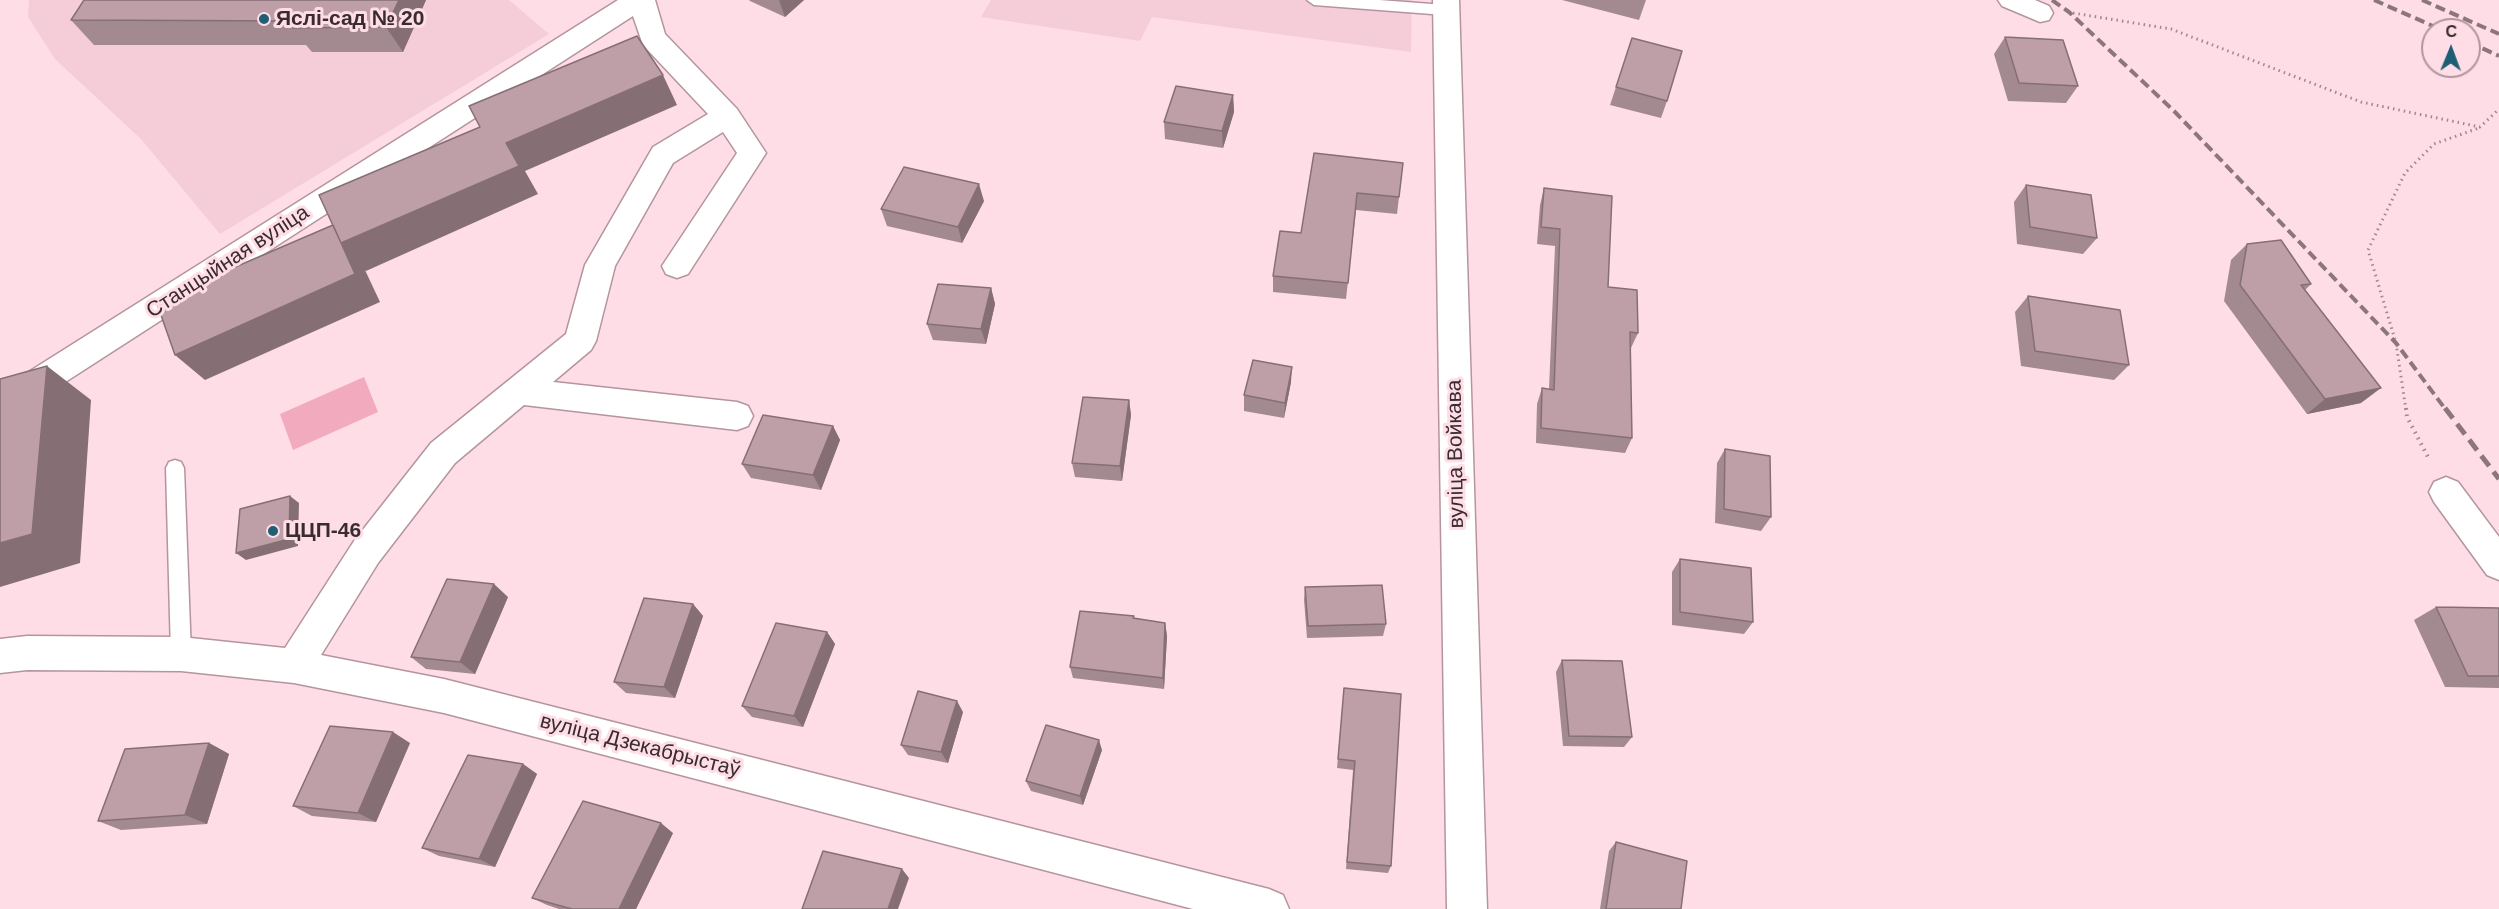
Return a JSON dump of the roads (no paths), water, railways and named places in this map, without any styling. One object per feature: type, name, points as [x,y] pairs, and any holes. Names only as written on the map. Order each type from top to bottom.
[{"type":"street","points":[[640,0],[653,38],[727,116],[752,153],[677,266]]},
{"type":"street","name":"Станцыйная вуліца","points":[[0,407],[640,0]]},
{"type":"street","points":[[2011,0],[2040,13]]},
{"type":"street","name":"вуліца Войкава","points":[[1446,5],[1467,909]]},
{"type":"street","points":[[294,666],[366,552],[443,453],[580,341],[600,265],[663,155],[727,116]]},
{"type":"street","points":[[517,391],[737,416]]},
{"type":"street","points":[[2446,492],[2499,564]]},
{"type":"street","name":"вуліца Дзекабрыстаў","points":[[0,656],[27,653],[181,654],[294,666],[444,696],[1269,909]]},
{"type":"lane","points":[[1314,0],[1446,5]]},
{"type":"lane","points":[[175,468],[181,654]]},
{"type":"railway","points":[[2052,0],[2069,12],[2174,111],[2396,343],[2446,410]]},
{"type":"railway","points":[[2374,0],[2421,21]]},
{"type":"railway","points":[[2422,0],[2499,34]]},
{"type":"railway","points":[[2481,48],[2499,56]]},
{"type":"railway","points":[[2445,408],[2499,479]]},
{"type":"place","name":"Яслі-сад № 20","points":[[264,19]]},
{"type":"place","name":"ЦЦП-46","points":[[273,531]]}]
